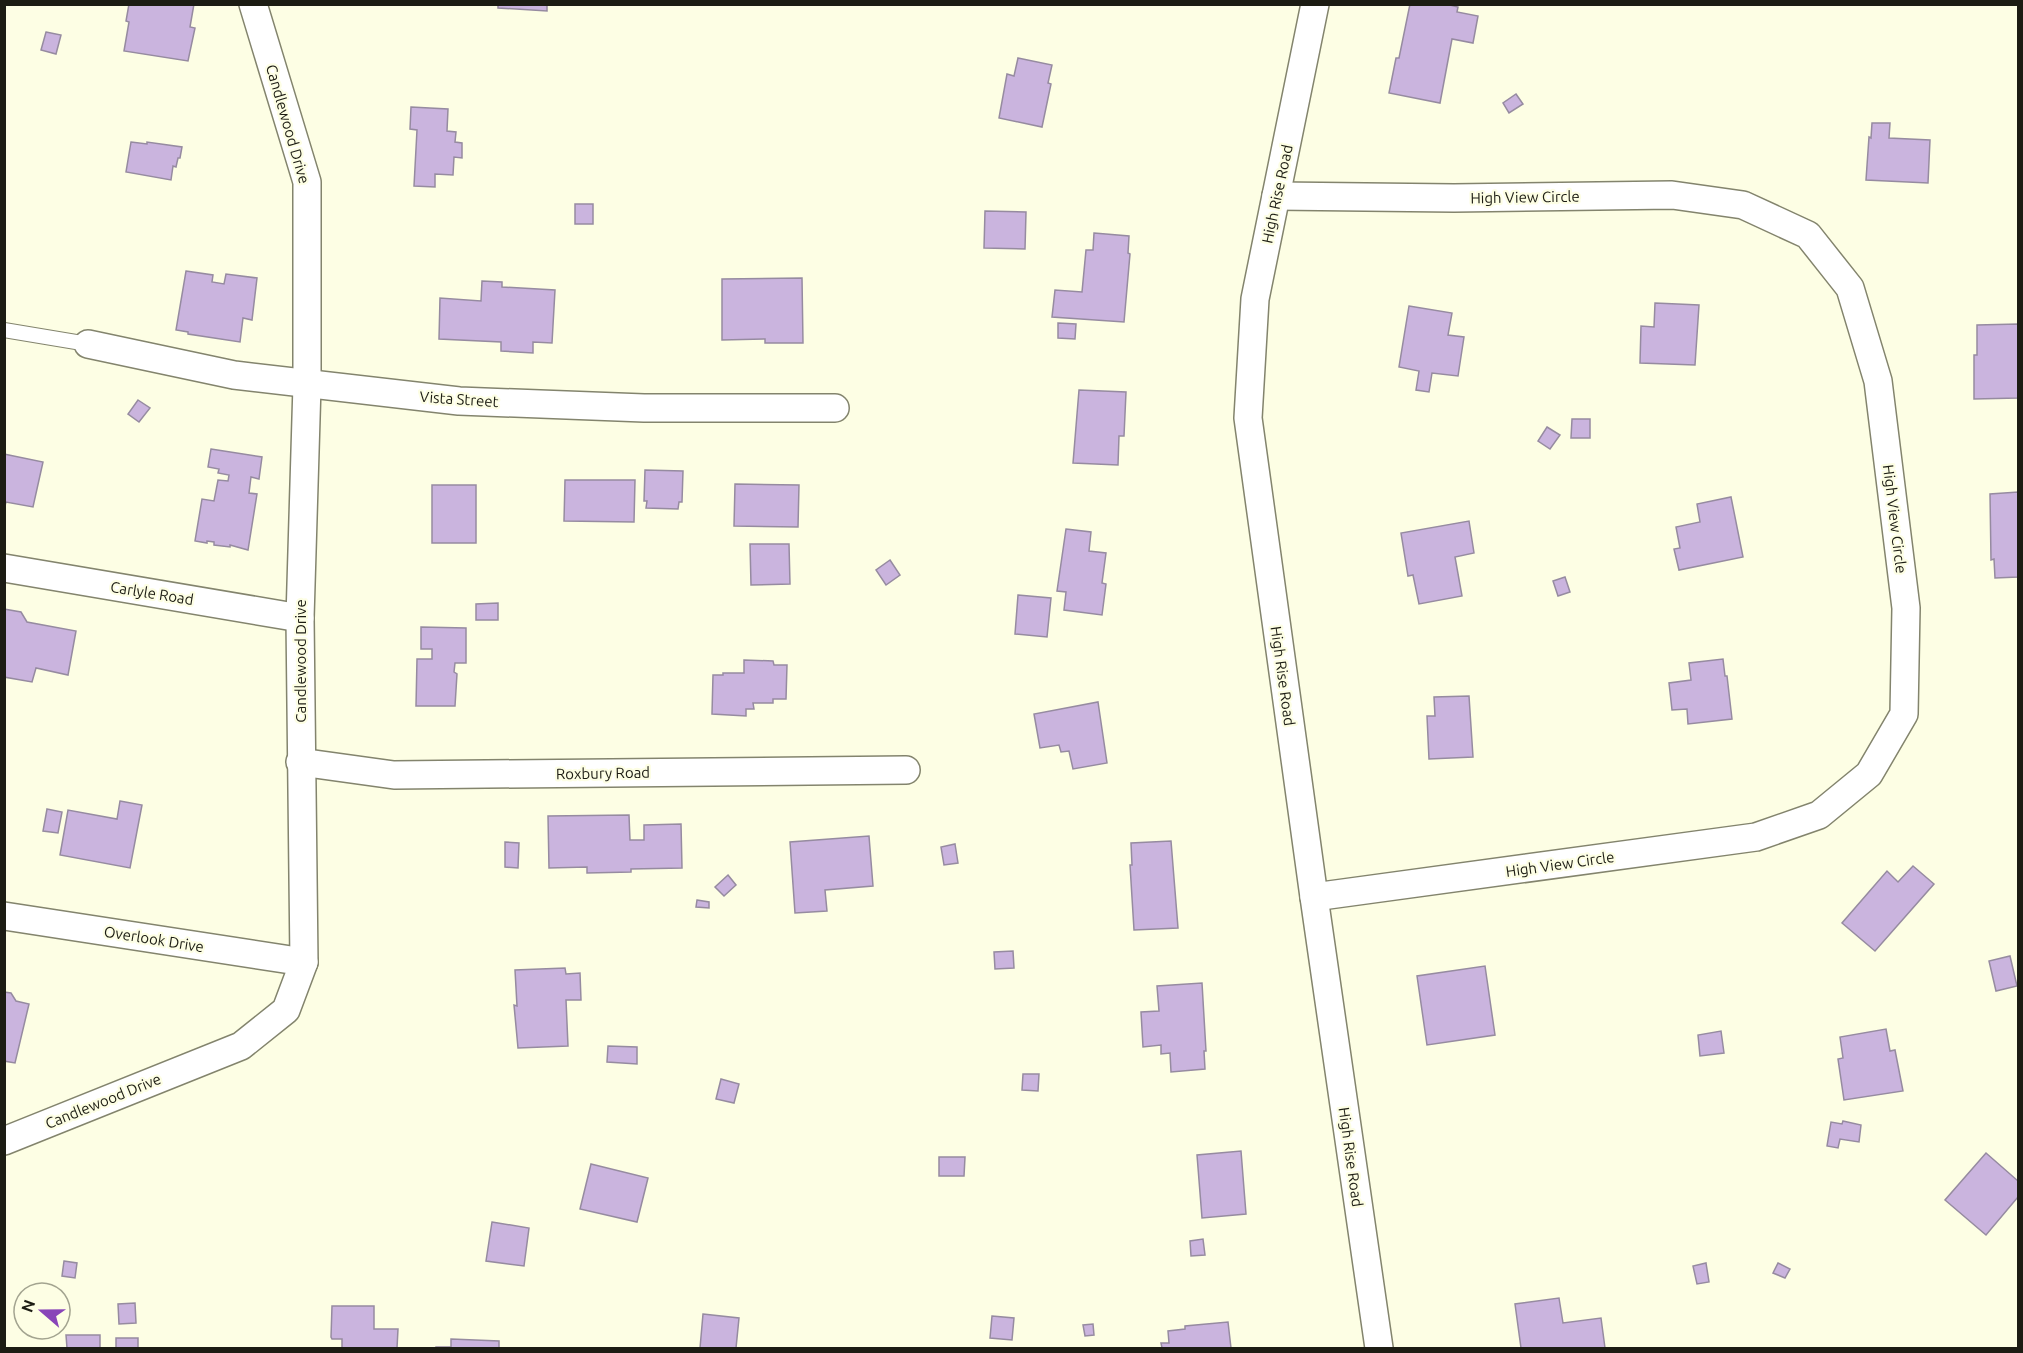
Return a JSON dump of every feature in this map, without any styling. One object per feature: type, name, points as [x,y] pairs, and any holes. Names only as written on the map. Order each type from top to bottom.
[{"type":"street","name":"Candlewood Drive","points":[[4,1141],[241,1046],[286,1010],[304,962],[300,618],[308,385],[307,182],[253,4]]},
{"type":"street","name":"High Rise Road","points":[[1315,4],[1255,299],[1248,418],[1379,1348]]},
{"type":"street","name":"High View Circle","points":[[1276,196],[1454,198],[1672,195],[1743,205],[1808,235],[1850,288],[1878,381],[1906,608],[1904,714],[1869,774],[1819,814],[1756,837],[1314,897]]},
{"type":"street","name":"Vista Street","points":[[88,344],[234,375],[459,401],[644,408],[835,408]]},
{"type":"street","name":"Carlyle Road","points":[[4,568],[300,618]]},
{"type":"street","name":"Roxbury Road","points":[[300,762],[394,775],[906,770]]},
{"type":"street","name":"Overlook Drive","points":[[4,916],[304,962]]},
{"type":"lane","points":[[4,330],[88,344]]},
{"type":"building","points":[[129,4],[194,4],[190,27],[195,28],[188,61],[124,51],[129,22],[126,21]]},
{"type":"building","points":[[498,4],[547,4],[547,11],[498,8]]},
{"type":"building","points":[[1410,4],[1446,4],[1458,7],[1457,12],[1478,16],[1473,43],[1452,39],[1440,103],[1389,93]]},
{"type":"building","points":[[46,32],[61,35],[56,54],[41,50]]},
{"type":"building","points":[[1018,58],[1052,65],[1048,83],[1051,84],[1042,127],[999,118],[1007,74],[1014,76]]},
{"type":"building","points":[[1516,94],[1523,104],[1509,113],[1503,103]]},
{"type":"building","points":[[411,107],[448,109],[447,131],[456,132],[455,142],[462,143],[462,158],[454,157],[453,175],[435,174],[435,187],[414,186],[417,130],[410,129]]},
{"type":"building","points":[[1872,123],[1890,123],[1889,138],[1930,140],[1928,183],[1866,180]]},
{"type":"building","points":[[131,142],[182,147],[176,167],[173,166],[171,180],[126,172]]},
{"type":"building","points":[[575,204],[593,204],[593,224],[575,224]]},
{"type":"building","points":[[985,211],[1026,212],[1025,249],[984,248]]},
{"type":"building","points":[[1094,233],[1129,236],[1128,253],[1130,254],[1124,322],[1052,317],[1055,290],[1082,292],[1086,250],[1093,250]]},
{"type":"building","points":[[186,271],[213,275],[212,282],[224,284],[226,274],[257,278],[252,320],[243,318],[240,342],[176,330]]},
{"type":"building","points":[[802,278],[803,343],[765,343],[765,339],[722,340],[722,279]]},
{"type":"building","points":[[482,281],[502,282],[502,287],[555,290],[552,343],[533,342],[533,353],[501,351],[501,342],[439,339],[440,298],[481,301]]},
{"type":"building","points":[[1655,303],[1699,305],[1695,365],[1640,363],[1641,326],[1654,327]]},
{"type":"building","points":[[1409,306],[1452,313],[1448,335],[1464,337],[1458,376],[1432,373],[1429,392],[1416,390],[1419,371],[1399,367]]},
{"type":"building","points":[[1058,323],[1076,324],[1075,339],[1058,338]]},
{"type":"building","points":[[2018,324],[2018,398],[1974,399],[1977,325]]},
{"type":"building","points":[[1079,390],[1126,392],[1124,436],[1119,436],[1118,465],[1073,463]]},
{"type":"building","points":[[138,400],[150,408],[139,422],[128,414]]},
{"type":"building","points":[[1572,419],[1590,419],[1590,438],[1571,438]]},
{"type":"building","points":[[1547,427],[1560,435],[1550,449],[1538,441]]},
{"type":"building","points":[[211,449],[262,457],[259,479],[251,477],[249,493],[257,494],[248,550],[230,545],[230,547],[214,545],[214,542],[195,541],[202,499],[214,501],[218,480],[228,481],[229,475],[218,473],[219,469],[208,467]]},
{"type":"building","points":[[4,454],[43,462],[33,507],[6,502],[4,509]]},
{"type":"building","points":[[645,470],[683,471],[682,502],[679,502],[678,509],[646,508],[647,501],[644,501]]},
{"type":"building","points":[[565,480],[635,480],[634,522],[564,521]]},
{"type":"building","points":[[735,484],[799,485],[798,527],[734,526]]},
{"type":"building","points":[[432,485],[476,485],[476,543],[432,543]]},
{"type":"building","points":[[2018,492],[2018,577],[1995,578],[1994,559],[1991,560],[1990,494]]},
{"type":"building","points":[[1731,497],[1743,557],[1679,570],[1674,549],[1680,548],[1676,527],[1700,522],[1697,504]]},
{"type":"building","points":[[1469,521],[1474,553],[1455,557],[1462,596],[1419,604],[1413,575],[1408,576],[1401,533]]},
{"type":"building","points":[[1066,529],[1091,532],[1089,551],[1106,553],[1102,583],[1106,584],[1102,615],[1064,610],[1066,592],[1057,591]]},
{"type":"building","points":[[750,544],[789,544],[790,584],[751,585]]},
{"type":"building","points":[[890,560],[900,575],[886,585],[876,570]]},
{"type":"building","points":[[1565,577],[1570,592],[1558,596],[1553,581]]},
{"type":"building","points":[[1018,595],[1051,598],[1047,637],[1015,634]]},
{"type":"building","points":[[498,603],[498,620],[476,620],[476,604]]},
{"type":"building","points":[[4,609],[21,612],[27,622],[76,631],[68,675],[36,668],[32,682],[4,677]]},
{"type":"building","points":[[421,627],[466,628],[466,663],[455,663],[454,672],[457,674],[455,706],[416,706],[417,659],[432,659],[432,649],[421,649]]},
{"type":"building","points":[[1723,659],[1732,719],[1688,724],[1687,709],[1672,710],[1669,683],[1691,680],[1689,663]]},
{"type":"building","points":[[744,660],[773,661],[774,665],[787,665],[786,699],[773,699],[773,703],[753,703],[754,709],[746,709],[746,716],[712,714],[713,675],[744,673]]},
{"type":"building","points":[[1469,696],[1473,757],[1429,759],[1427,716],[1435,716],[1434,697]]},
{"type":"building","points":[[1098,702],[1107,763],[1073,769],[1069,751],[1061,752],[1059,745],[1040,748],[1034,714]]},
{"type":"building","points":[[120,801],[142,805],[130,868],[60,855],[68,810],[117,819]]},
{"type":"building","points":[[47,809],[62,812],[58,833],[43,831]]},
{"type":"building","points":[[629,815],[630,840],[644,840],[644,825],[681,824],[682,868],[587,873],[587,867],[549,868],[548,816]]},
{"type":"building","points":[[869,836],[873,886],[825,890],[827,911],[795,913],[790,842]]},
{"type":"building","points":[[1171,841],[1178,928],[1134,930],[1131,843]]},
{"type":"building","points":[[505,842],[519,843],[518,868],[505,867]]},
{"type":"building","points":[[955,844],[958,863],[944,865],[941,847]]},
{"type":"building","points":[[1913,866],[1934,884],[1875,951],[1842,923],[1887,871],[1898,882]]},
{"type":"building","points":[[728,875],[736,885],[724,896],[715,887]]},
{"type":"building","points":[[697,900],[709,902],[709,908],[696,907]]},
{"type":"building","points":[[1013,951],[1014,968],[995,969],[994,952]]},
{"type":"building","points":[[2010,956],[2017,986],[1996,991],[1989,961]]},
{"type":"building","points":[[1485,966],[1495,1035],[1427,1045],[1417,976]]},
{"type":"building","points":[[565,968],[566,974],[580,973],[581,1000],[566,1000],[568,1046],[518,1048],[514,1005],[517,1006],[515,970]]},
{"type":"building","points":[[1202,983],[1205,1069],[1171,1072],[1170,1053],[1161,1054],[1161,1045],[1143,1047],[1141,1012],[1159,1011],[1157,986]]},
{"type":"building","points":[[4,992],[11,993],[16,1001],[29,1004],[15,1063],[4,1061]]},
{"type":"building","points":[[1886,1029],[1890,1051],[1895,1050],[1903,1091],[1844,1100],[1838,1059],[1843,1058],[1840,1037]]},
{"type":"building","points":[[1721,1031],[1724,1053],[1700,1056],[1698,1035]]},
{"type":"building","points":[[608,1046],[637,1047],[637,1064],[607,1062]]},
{"type":"building","points":[[1023,1074],[1039,1074],[1038,1091],[1022,1090]]},
{"type":"building","points":[[721,1079],[739,1084],[734,1103],[716,1099]]},
{"type":"building","points":[[1843,1121],[1861,1125],[1859,1142],[1840,1139],[1838,1148],[1827,1146],[1831,1122],[1842,1124]]},
{"type":"building","points":[[1241,1151],[1246,1214],[1202,1218],[1197,1155]]},
{"type":"building","points":[[1986,1153],[2018,1181],[2018,1197],[1986,1235],[1945,1200]]},
{"type":"building","points":[[939,1157],[965,1157],[964,1176],[939,1176]]},
{"type":"building","points":[[591,1164],[648,1178],[637,1222],[580,1209]]},
{"type":"building","points":[[492,1222],[529,1228],[524,1266],[486,1261]]},
{"type":"building","points":[[1203,1239],[1205,1255],[1191,1256],[1190,1241]]},
{"type":"building","points":[[64,1261],[77,1263],[75,1278],[62,1276]]},
{"type":"building","points":[[1706,1263],[1709,1282],[1697,1284],[1693,1266]]},
{"type":"building","points":[[1778,1263],[1790,1269],[1785,1278],[1773,1273]]},
{"type":"building","points":[[1559,1298],[1563,1323],[1601,1318],[1605,1348],[1521,1348],[1515,1304]]},
{"type":"building","points":[[135,1303],[136,1323],[119,1324],[118,1304]]},
{"type":"building","points":[[332,1306],[374,1306],[374,1329],[398,1329],[397,1348],[342,1348],[342,1339],[331,1337]]},
{"type":"building","points":[[703,1314],[739,1318],[736,1348],[700,1348]]},
{"type":"building","points":[[992,1316],[1014,1318],[1012,1340],[990,1338]]},
{"type":"building","points":[[1228,1322],[1231,1348],[1162,1348],[1161,1343],[1169,1343],[1168,1331],[1185,1329],[1185,1326]]},
{"type":"building","points":[[1093,1324],[1094,1335],[1085,1336],[1083,1325]]},
{"type":"building","points":[[72,1335],[100,1335],[100,1348],[67,1348],[66,1341],[72,1341]]},
{"type":"building","points":[[116,1338],[138,1338],[138,1348],[116,1348]]},
{"type":"building","points":[[451,1339],[499,1341],[499,1348],[436,1348],[451,1347]]}]
